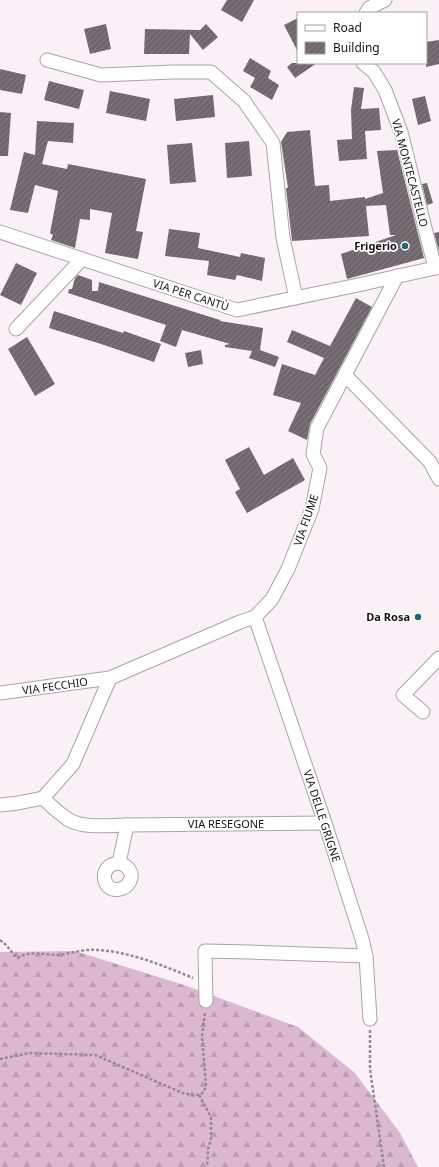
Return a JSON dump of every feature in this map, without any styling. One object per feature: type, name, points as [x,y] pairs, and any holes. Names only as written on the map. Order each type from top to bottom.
[{"type":"street","points":[[367,12],[369,8],[385,0]]},
{"type":"street","points":[[47,60],[101,75],[211,72],[244,101],[273,143],[283,238],[296,298]]},
{"type":"street","name":"VIA MONTECASTELLO","points":[[364,64],[374,72],[385,90],[401,132],[437,267]]},
{"type":"street","name":"VIA PER CANTÙ","points":[[0,232],[237,310],[437,267]]},
{"type":"street","points":[[16,329],[82,259]]},
{"type":"street","name":"VIA FIUME","points":[[110,678],[255,617],[272,599],[288,569],[312,509],[320,468],[314,454],[317,428],[397,276]]},
{"type":"street","points":[[345,375],[430,462],[439,479]]},
{"type":"street","name":"VIA DELLE GRIGNE","points":[[255,617],[325,823],[362,939],[366,956],[370,1019]]},
{"type":"street","points":[[423,712],[403,695],[439,658]]},
{"type":"street","points":[[0,805],[43,798],[73,764],[110,678]]},
{"type":"street","name":"VIA FECCHIO","points":[[0,694],[110,678]]},
{"type":"street","name":"VIA RESEGONE","points":[[43,798],[54,809],[70,820],[90,826],[325,823]]},
{"type":"street","points":[[119,863],[127,825]]},
{"type":"street","points":[[206,1001],[205,951],[366,956]]},
{"type":"path","points":[[0,940],[7,944],[12,953],[18,958],[24,954],[33,953],[57,954],[87,950],[110,952],[135,956],[165,966],[205,985]]},
{"type":"path","points":[[0,1059],[30,1053],[95,1055],[185,1094],[199,1095],[204,1092],[206,1085],[202,1037],[206,1001]]},
{"type":"path","points":[[370,1019],[370,1069],[384,1167]]},
{"type":"path","points":[[199,1095],[211,1117],[212,1139],[208,1149],[207,1167]]},
{"type":"green space","points":[[75,951],[184,985],[298,1027],[355,1073],[400,1133],[418,1167],[0,1167],[0,952]]},
{"type":"building","points":[[227,0],[254,0],[242,22],[221,10]]},
{"type":"building","points":[[297,18],[297,50],[284,25]]},
{"type":"building","points":[[106,24],[111,49],[90,54],[84,29]]},
{"type":"building","points":[[206,24],[218,37],[203,50],[190,34],[189,54],[144,54],[145,29],[200,30]]},
{"type":"building","points":[[439,40],[439,64],[426,67],[427,42]]},
{"type":"building","points":[[250,58],[271,71],[268,78],[279,85],[272,100],[250,87],[255,78],[243,71]]},
{"type":"building","points":[[292,63],[316,64],[295,78],[287,67]]},
{"type":"building","points":[[0,69],[26,75],[22,94],[0,90]]},
{"type":"building","points":[[49,81],[84,90],[79,109],[44,100]]},
{"type":"building","points":[[354,87],[364,88],[361,109],[379,108],[381,130],[365,131],[367,159],[339,161],[337,140],[352,139],[351,110]]},
{"type":"building","points":[[110,91],[150,99],[146,121],[106,113]]},
{"type":"building","points":[[213,95],[215,117],[176,121],[174,99]]},
{"type":"building","points":[[425,96],[431,121],[418,125],[412,99]]},
{"type":"building","points":[[0,112],[11,113],[8,156],[0,156]]},
{"type":"building","points":[[37,121],[74,123],[73,143],[48,141],[42,164],[67,169],[68,164],[146,179],[136,231],[143,232],[138,259],[105,253],[112,213],[90,209],[90,220],[80,219],[75,248],[51,240],[53,235],[50,233],[58,191],[35,185],[28,213],[10,210],[24,152],[35,155]]},
{"type":"building","points":[[310,130],[315,186],[329,185],[330,201],[365,197],[365,199],[383,193],[377,151],[397,150],[424,258],[347,279],[341,254],[396,235],[390,235],[386,205],[366,206],[369,236],[292,241],[286,188],[288,188],[281,142],[287,132]]},
{"type":"building","points":[[249,141],[252,176],[227,178],[225,143]]},
{"type":"building","points":[[192,143],[196,182],[170,184],[167,145]]},
{"type":"building","points":[[427,183],[433,203],[427,205],[422,184]]},
{"type":"building","points":[[169,229],[200,233],[198,248],[240,257],[241,253],[265,258],[262,281],[237,275],[235,280],[207,275],[209,261],[165,256]]},
{"type":"building","points":[[439,232],[439,251],[434,233]]},
{"type":"building","points":[[16,263],[37,273],[21,305],[0,295]]},
{"type":"building","points":[[78,275],[92,280],[92,291],[98,291],[99,282],[220,321],[263,328],[260,350],[279,357],[275,367],[249,358],[252,351],[225,347],[225,345],[230,344],[182,330],[176,347],[160,341],[166,325],[68,293],[69,289],[72,289],[75,278]]},
{"type":"building","points":[[356,298],[372,307],[310,424],[307,440],[288,431],[301,403],[273,395],[282,364],[315,375],[324,358],[287,342],[292,330],[330,346]]},
{"type":"building","points":[[54,311],[123,333],[124,331],[161,344],[154,362],[49,328]]},
{"type":"building","points":[[27,337],[55,384],[35,396],[8,349]]},
{"type":"building","points":[[201,350],[203,364],[188,367],[185,353]]},
{"type":"building","points":[[249,447],[264,475],[293,458],[305,480],[247,513],[235,492],[240,489],[225,460]]},
{"type":"place","name":"Frigerio","points":[[405,246]]},
{"type":"place","name":"Da Rosa","points":[[418,617]]}]
